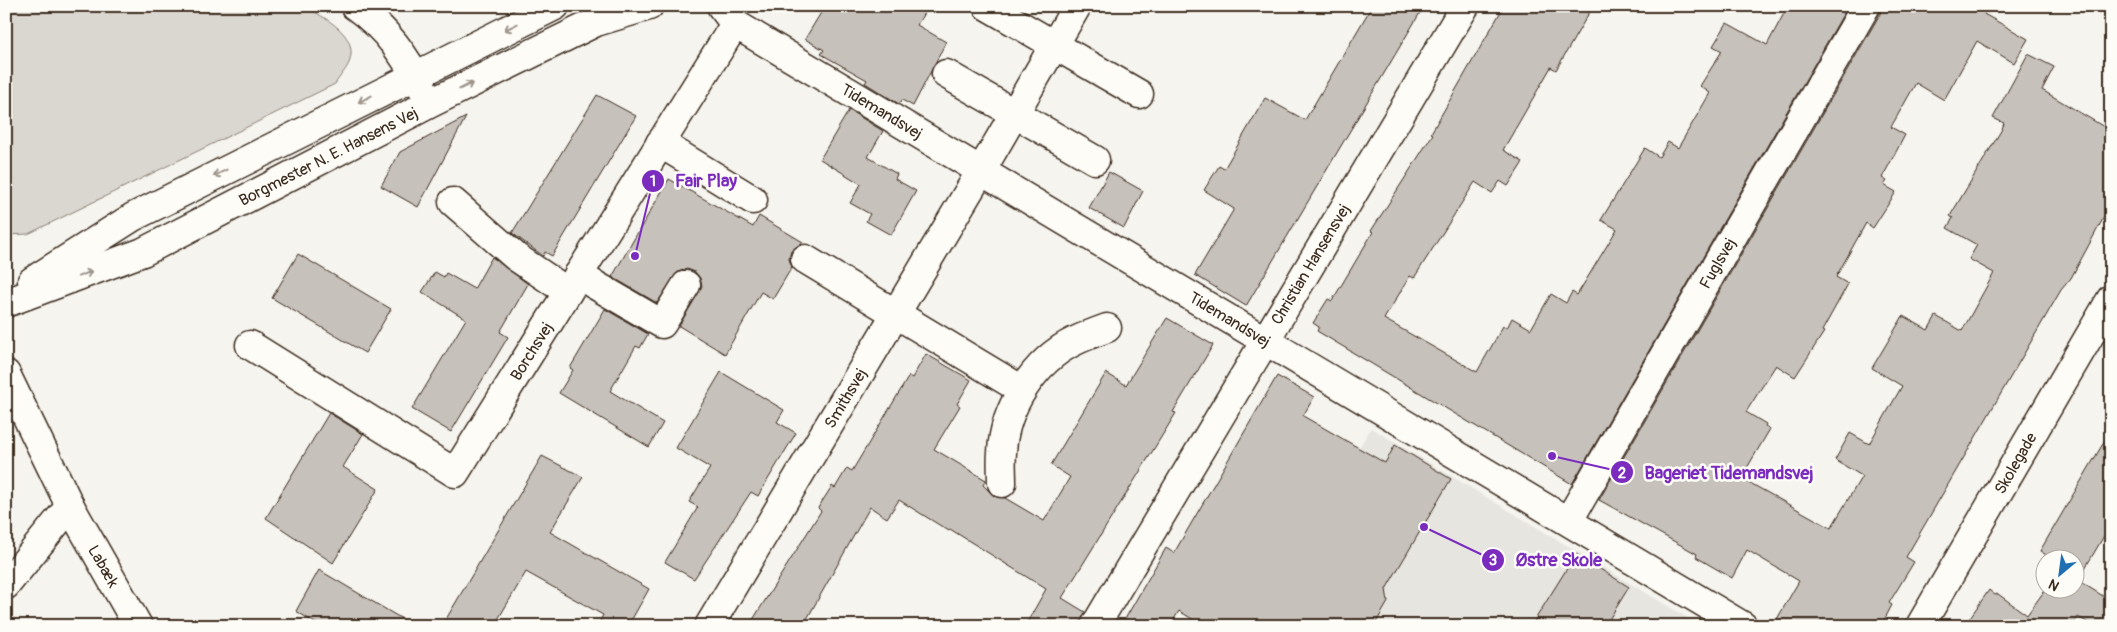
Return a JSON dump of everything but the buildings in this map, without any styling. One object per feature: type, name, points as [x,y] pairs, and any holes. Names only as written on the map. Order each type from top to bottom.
[{"type":"street","points":[[355,6],[386,32],[415,74],[431,103]]},
{"type":"street","name":"Borgmester N. E. Hansens Vej","points":[[6,297],[133,217],[415,74],[555,6]]},
{"type":"street","name":"Borgmester N. E. Hansens Vej","points":[[6,303],[143,252],[431,103],[596,22],[649,6]]},
{"type":"street","points":[[987,6],[1139,94]]},
{"type":"street","name":"Smithsvej","points":[[709,626],[981,171],[1077,6]]},
{"type":"street","name":"Christian Hansensvej","points":[[1096,626],[1264,340],[1465,6]]},
{"type":"street","name":"Fuglsvej","points":[[1568,520],[1866,6]]},
{"type":"street","name":"Tidemandsvej","points":[[728,15],[981,171],[1743,626]]},
{"type":"street","name":"Borchsvej","points":[[250,345],[456,473],[660,143],[728,15]]},
{"type":"street","points":[[946,74],[1095,160]]},
{"type":"street","points":[[660,143],[753,200]]},
{"type":"street","points":[[453,202],[516,257],[662,324],[686,285]]},
{"type":"street","points":[[805,259],[1022,390]]},
{"type":"street","name":"Skolegade","points":[[1920,626],[2111,300]]},
{"type":"street","points":[[1002,483],[1003,443],[1008,419],[1022,390],[1045,362],[1074,341],[1107,328]]},
{"type":"street","name":"Labæk","points":[[6,374],[70,506],[138,626]]},
{"type":"street","points":[[6,585],[70,506]]},
{"type":"shaded area","points":[[6,6],[305,6],[329,21],[344,34],[351,50],[350,60],[335,84],[28,234],[6,235]]},
{"type":"shaded area","points":[[1371,428],[1701,626],[1252,626]]},
{"type":"place","name":"Fair Play","points":[[635,256]]},
{"type":"place","name":"Bageriet Tidemandsvej","points":[[1552,456]]},
{"type":"place","name":"Østre Skole","points":[[1424,527]]}]
